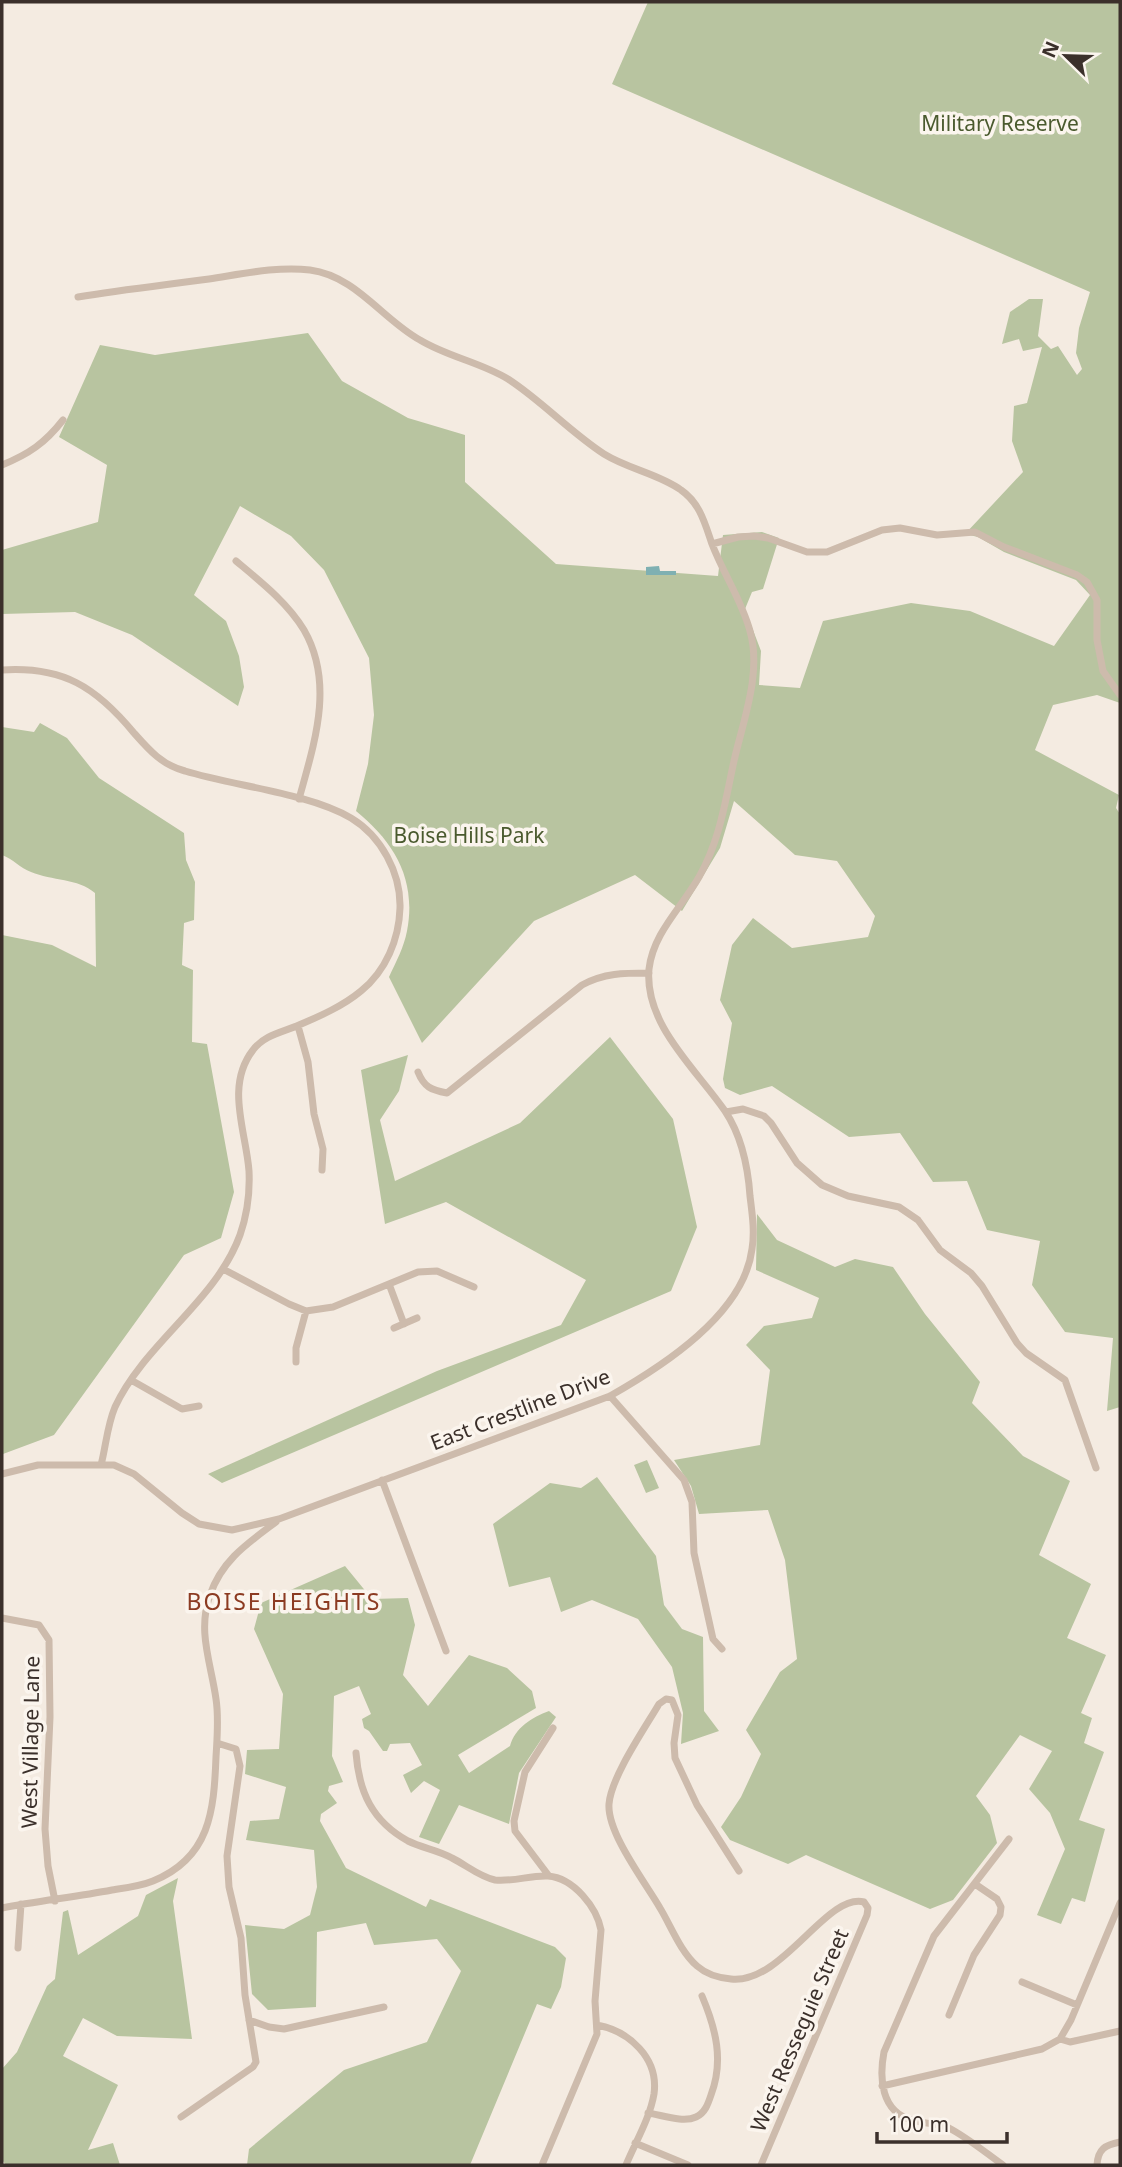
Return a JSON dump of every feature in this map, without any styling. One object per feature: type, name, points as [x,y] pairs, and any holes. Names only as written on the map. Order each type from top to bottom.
[{"type":"street","name":"East Crestline Drive","points":[[78,297],[270,270],[309,270],[349,284],[396,324],[421,341],[490,368],[511,381],[573,432],[606,455],[680,488],[701,512],[750,631],[753,651],[750,691],[727,803],[717,837],[699,878],[656,944],[649,973],[656,1012],[667,1034],[726,1112],[742,1151],[749,1185],[752,1248],[747,1273],[733,1299],[713,1322],[646,1376],[610,1396],[279,1519]]},
{"type":"street","points":[[2,465],[22,457],[47,440],[63,420]]},
{"type":"street","points":[[712,544],[754,536],[768,538],[807,552],[827,552],[882,530],[900,528],[937,535],[965,531],[975,533],[1077,575],[1087,582],[1097,600],[1097,639],[1103,671],[1120,695]]},
{"type":"street","points":[[236,561],[268,588],[291,613],[304,631],[313,651],[321,703],[319,722],[299,799]]},
{"type":"street","points":[[2,670],[44,671],[69,678],[90,689],[109,704],[148,750],[163,762],[182,771],[299,799],[340,812],[363,827],[386,855],[397,877],[400,898],[396,941],[375,976],[363,990],[344,1003],[263,1040],[252,1050],[239,1078],[238,1098],[249,1169],[249,1192],[239,1237],[223,1269],[131,1380],[115,1408],[107,1431],[101,1465]]},
{"type":"street","points":[[418,1072],[423,1084],[434,1091],[447,1093],[582,985],[599,976],[625,972],[649,973]]},
{"type":"street","points":[[298,1026],[308,1062],[314,1114],[323,1149],[322,1170]]},
{"type":"street","points":[[726,1112],[743,1109],[764,1116],[797,1163],[822,1185],[848,1196],[899,1207],[918,1220],[940,1250],[962,1265],[982,1286],[1026,1353],[1065,1380],[1096,1468]]},
{"type":"street","points":[[223,1269],[306,1311],[333,1307],[418,1272],[437,1271],[474,1287]]},
{"type":"street","points":[[390,1284],[404,1324]]},
{"type":"street","points":[[296,1362],[296,1348],[306,1311]]},
{"type":"street","points":[[394,1328],[417,1318]]},
{"type":"street","points":[[131,1380],[182,1409],[199,1406]]},
{"type":"street","points":[[610,1396],[684,1480],[692,1502],[694,1553],[713,1639],[722,1649]]},
{"type":"street","points":[[2,1474],[38,1465],[114,1465],[125,1469],[199,1524],[232,1530],[279,1519]]},
{"type":"street","points":[[382,1480],[446,1651]]},
{"type":"street","points":[[2,1908],[55,1901],[152,1882],[171,1872],[197,1846],[211,1816],[214,1797],[217,1702],[203,1628],[209,1597],[223,1567],[235,1553],[279,1519]]},
{"type":"street","name":"West Village Lane","points":[[2,1618],[40,1625],[49,1640],[50,1727],[45,1829],[47,1866],[55,1901]]},
{"type":"street","name":"West Resseguie Street","points":[[739,1871],[697,1805],[675,1758],[674,1742],[678,1715],[672,1700],[666,1699],[659,1704],[614,1784],[608,1808],[627,1855],[687,1955],[697,1966],[723,1978],[748,1979],[770,1967],[847,1902],[864,1902],[868,1908],[761,2165]]},
{"type":"street","points":[[549,1876],[515,1830],[514,1821],[525,1772],[553,1728]]},
{"type":"street","points":[[181,2117],[253,2067],[256,2062],[241,1938],[229,1887],[227,1856],[239,1757],[236,1749],[216,1744]]},
{"type":"street","points":[[356,1754],[358,1778],[366,1801],[391,1830],[409,1842],[443,1854],[487,1878],[497,1880],[549,1876],[563,1880],[584,1898],[599,1920],[601,1930],[595,2001],[597,2034],[542,2165]]},
{"type":"street","points":[[1003,2165],[948,2128],[912,2120],[896,2112],[882,2086],[881,2071],[884,2052],[934,1936],[1009,1839]]},
{"type":"street","points":[[949,2015],[975,1955],[1000,1915],[1001,1907],[997,1899],[975,1884]]},
{"type":"street","points":[[882,2086],[1042,2049],[1060,2039],[1120,1903]]},
{"type":"street","points":[[19,1948],[22,1904]]},
{"type":"street","points":[[1022,1982],[1077,2005]]},
{"type":"street","points":[[648,2113],[692,2118],[703,2113],[706,2108],[718,2074],[719,2053],[715,2031],[702,1996]]},
{"type":"street","points":[[249,2021],[284,2029],[384,2007]]},
{"type":"street","points":[[597,2025],[612,2028],[625,2035],[644,2053],[654,2082],[654,2095],[648,2113],[626,2165]]},
{"type":"street","points":[[1060,2039],[1070,2042],[1120,2031]]},
{"type":"street","points":[[1097,2165],[1102,2148],[1120,2142]]},
{"type":"street","points":[[635,2143],[688,2165]]},
{"type":"green space","points":[[648,2],[1120,2],[1120,703],[1097,695],[1053,705],[1035,750],[1119,795],[1116,808],[1120,814],[1120,1407],[1107,1411],[1113,1338],[1065,1332],[1032,1285],[1040,1241],[987,1230],[967,1181],[933,1182],[900,1133],[849,1137],[772,1086],[740,1095],[725,1088],[723,1079],[732,1023],[720,1000],[732,945],[753,918],[792,948],[868,937],[875,916],[837,861],[795,855],[734,801],[720,848],[682,911],[635,875],[534,921],[422,1043],[389,977],[407,931],[409,895],[405,878],[391,849],[370,823],[356,811],[368,764],[374,715],[369,658],[324,570],[291,536],[240,506],[194,595],[226,621],[239,656],[244,687],[238,706],[132,635],[75,612],[2,614],[2,550],[98,522],[107,465],[59,437],[100,345],[155,355],[308,333],[342,381],[408,418],[465,435],[465,482],[556,564],[718,576],[723,535],[762,532],[779,538],[763,589],[752,592],[745,609],[761,651],[759,685],[800,688],[823,621],[911,603],[970,611],[1054,646],[1090,595],[1076,580],[1004,552],[978,537],[965,534],[1023,472],[1012,441],[1014,406],[1027,403],[1042,347],[1023,351],[1019,339],[1002,344],[1010,312],[1029,299],[1043,299],[1038,336],[1051,349],[1058,346],[1077,375],[1082,369],[1076,353],[1079,328],[1090,292],[612,84]]},
{"type":"green space","points":[[40,723],[67,738],[99,778],[184,833],[186,860],[195,882],[194,920],[184,923],[182,965],[193,970],[192,1042],[207,1044],[234,1192],[221,1238],[184,1255],[54,1435],[3,1454],[2,935],[52,945],[96,967],[95,893],[73,882],[31,872],[2,855],[2,727],[34,732]]},
{"type":"green space","points":[[610,1037],[673,1119],[697,1227],[671,1291],[222,1483],[208,1474],[437,1371],[561,1325],[586,1280],[446,1202],[385,1224],[361,1070],[408,1055],[399,1091],[380,1120],[395,1181],[520,1123]]},
{"type":"green space","points":[[757,1214],[777,1240],[835,1267],[855,1259],[893,1267],[925,1314],[980,1382],[972,1403],[1023,1456],[1070,1481],[1039,1555],[1091,1584],[1067,1638],[1106,1655],[1081,1713],[1092,1718],[1084,1743],[1104,1752],[1079,1820],[1105,1829],[1085,1902],[1072,1898],[1061,1924],[1037,1915],[1065,1849],[1050,1813],[1029,1789],[1052,1751],[1020,1735],[976,1796],[990,1815],[997,1843],[953,1900],[930,1909],[806,1855],[788,1864],[730,1840],[721,1827],[741,1797],[761,1754],[746,1730],[780,1672],[797,1659],[785,1560],[768,1510],[699,1514],[691,1486],[674,1460],[760,1445],[770,1370],[746,1345],[764,1326],[812,1318],[819,1298],[756,1270]]},
{"type":"green space","points":[[647,1460],[659,1488],[646,1493],[634,1465]]},
{"type":"green space","points":[[597,1477],[656,1556],[664,1605],[682,1629],[703,1637],[704,1711],[719,1731],[681,1744],[683,1713],[672,1667],[638,1619],[592,1600],[561,1612],[550,1577],[509,1587],[493,1524],[550,1483],[581,1488]]},
{"type":"green space","points":[[345,1566],[372,1599],[408,1598],[415,1625],[403,1675],[428,1706],[469,1655],[507,1668],[532,1691],[536,1708],[458,1755],[469,1773],[510,1746],[520,1729],[536,1716],[549,1711],[556,1717],[519,1773],[509,1824],[459,1805],[439,1844],[419,1837],[440,1790],[424,1781],[411,1793],[403,1775],[422,1765],[410,1743],[390,1744],[387,1751],[383,1751],[364,1728],[362,1719],[371,1714],[359,1686],[334,1696],[332,1756],[343,1782],[329,1786],[328,1791],[337,1803],[321,1814],[320,1821],[346,1868],[426,1907],[430,1899],[555,1947],[566,1958],[561,1987],[551,2009],[537,2004],[470,2165],[247,2165],[249,2149],[344,2070],[427,2042],[461,1971],[437,1939],[374,1945],[366,1923],[317,1932],[316,2007],[268,2010],[252,1994],[245,1925],[284,1929],[310,1915],[317,1887],[314,1850],[246,1840],[250,1821],[279,1819],[286,1787],[245,1774],[247,1750],[279,1749],[283,1694],[254,1629],[261,1603]]},
{"type":"green space","points":[[178,1878],[173,1901],[192,2039],[117,2036],[83,2018],[63,2056],[118,2085],[88,2150],[113,2143],[120,2165],[6,2165],[2,2160],[2,2069],[17,2052],[47,1986],[55,1979],[63,1912],[68,1910],[78,1955],[138,1916],[146,1895]]},
{"type":"water","points":[[659,566],[660,571],[676,571],[676,575],[646,575],[646,567]]},
{"type":"district","name":"BOISE HEIGHTS","points":[[284,1601]]},
{"type":"park label","name":"Military Reserve","points":[[1000,123]]},
{"type":"park label","name":"Boise Hills Park","points":[[469,835]]}]
